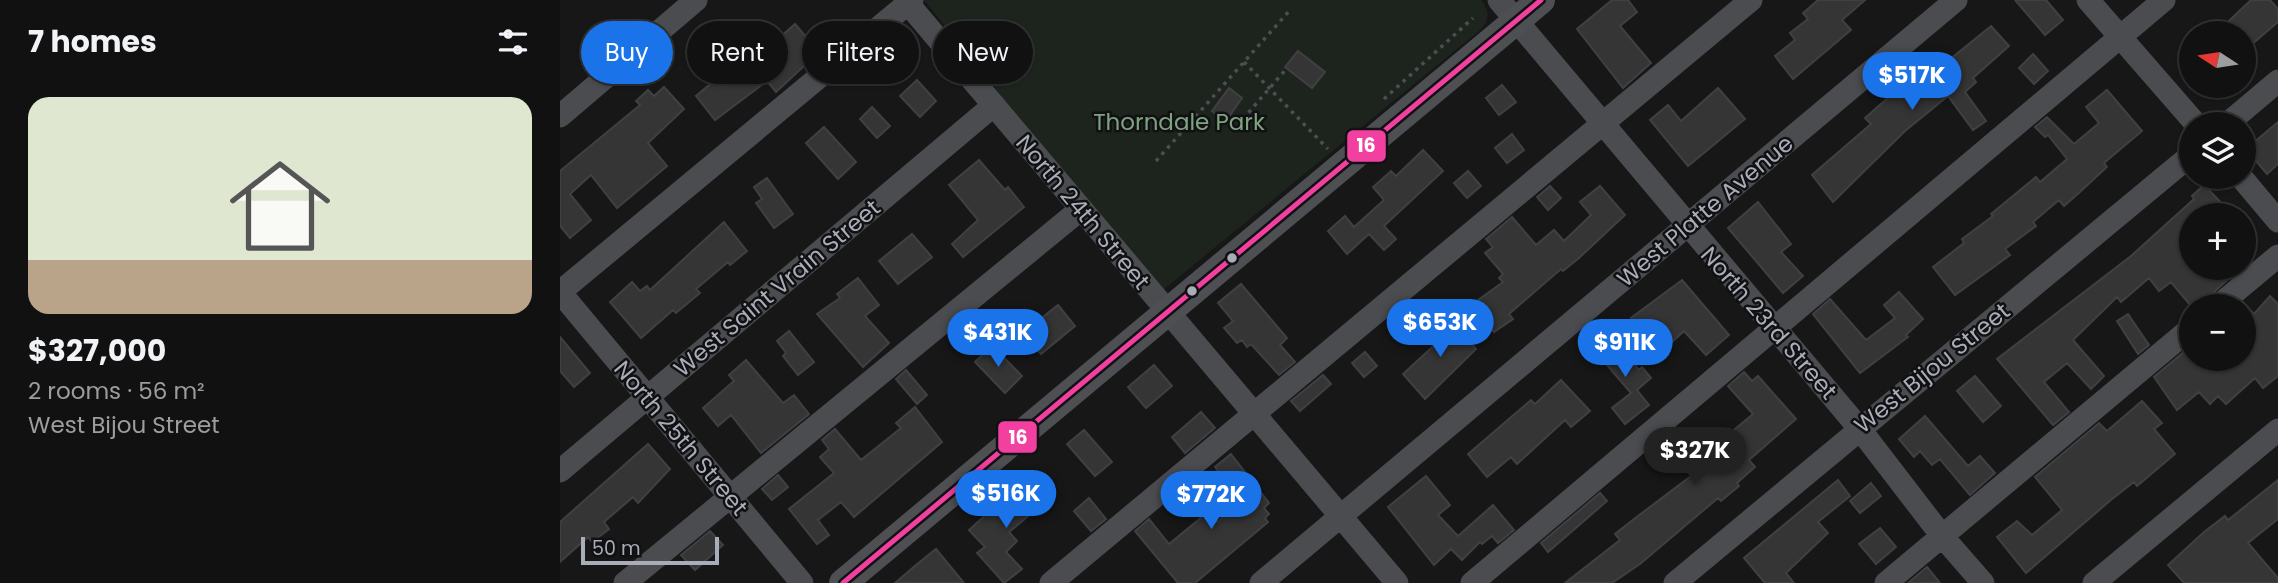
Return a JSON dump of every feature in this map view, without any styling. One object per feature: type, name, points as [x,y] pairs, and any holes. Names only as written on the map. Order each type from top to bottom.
[{"type":"main road","points":[[843,583],[1342,166],[1508,10],[1541,0]]},
{"type":"street","points":[[560,116],[696,0]]},
{"type":"street","points":[[1051,583],[1751,0]]},
{"type":"street","name":"West Platte Avenue","points":[[1261,583],[1956,0]]},
{"type":"street","points":[[2088,0],[2185,112]]},
{"type":"street","points":[[1472,583],[1772,327],[2164,0]]},
{"type":"street","points":[[560,292],[908,1]]},
{"type":"street","name":"North 24th Street","points":[[908,1],[1167,313],[1397,583]]},
{"type":"street","name":"North 23rd Street","points":[[1508,10],[1686,226],[1859,428],[1942,536],[1983,583]]},
{"type":"street","points":[[2241,112],[2278,81]]},
{"type":"street","name":"West Saint Vrain Street","points":[[560,471],[994,105]]},
{"type":"street","name":"West Bijou Street","points":[[1675,583],[2179,165]]},
{"type":"street","points":[[2251,189],[2278,221]]},
{"type":"street","points":[[625,583],[1081,209]]},
{"type":"street","points":[[2232,294],[2278,256]]},
{"type":"street","name":"North 25th Street","points":[[560,292],[802,583]]},
{"type":"street","points":[[1886,583],[2179,338]]},
{"type":"street","points":[[2094,583],[2278,430]]},
{"type":"path","points":[[1156,161],[1291,9]]},
{"type":"path","points":[[1244,62],[1342,166]]},
{"type":"path","points":[[1243,119],[1287,68]]},
{"type":"green space","name":"Thorndale Park","points":[[924,0],[1481,0],[1488,16],[1479,31],[1163,290],[1155,286],[992,84],[1033,84],[1033,21],[941,21]]},
{"type":"building","points":[[1612,0],[1628,0],[1637,12],[1620,26],[1651,63],[1623,88],[1577,29]]},
{"type":"building","points":[[1818,0],[1865,0],[1842,20],[1851,30],[1793,79],[1775,56],[1795,40],[1790,33],[1808,19],[1803,13]]},
{"type":"building","points":[[2015,0],[2046,0],[2063,20],[2045,35]]},
{"type":"building","points":[[2251,0],[2270,0],[2278,9],[2278,22],[2256,41],[2256,21],[2229,21]]},
{"type":"building","points":[[795,24],[802,32],[802,68],[788,81],[788,30]]},
{"type":"building","points":[[1991,26],[2009,46],[1973,78],[1976,82],[1965,92],[1986,121],[1973,130],[1948,96],[1905,131],[1833,202],[1812,175],[1871,124],[1865,118],[1890,96],[1917,74],[1923,81]]},
{"type":"building","points":[[1298,51],[1325,72],[1312,88],[1285,67]]},
{"type":"building","points":[[2033,54],[2048,71],[2034,84],[2019,68]]},
{"type":"building","points":[[919,82],[936,101],[920,117],[900,96],[913,84]]},
{"type":"building","points":[[710,84],[763,84],[715,120],[696,96]]},
{"type":"building","points":[[769,84],[785,84],[776,92]]},
{"type":"building","points":[[1502,85],[1516,102],[1499,115],[1486,98]]},
{"type":"building","points":[[664,87],[684,109],[648,143],[667,166],[617,208],[591,175],[570,194],[591,220],[570,238],[560,226],[560,171],[640,105],[636,101],[648,90],[654,96]]},
{"type":"building","points":[[1229,88],[1242,98],[1226,121],[1212,111]]},
{"type":"building","points":[[1718,88],[1745,119],[1688,166],[1650,120],[1668,105],[1681,121]]},
{"type":"building","points":[[2107,90],[2142,131],[2104,163],[2107,167],[2064,206],[2059,200],[2033,222],[2036,226],[2005,249],[2010,255],[1955,295],[1933,267],[1964,243],[1962,239],[1993,216],[1991,214],[2036,177],[2040,182],[2067,159],[2048,135],[2045,137],[2035,127],[2047,117],[2074,144],[2099,123],[2086,107]]},
{"type":"building","points":[[872,107],[890,126],[877,138],[860,119]]},
{"type":"building","points":[[2278,122],[2278,164],[2267,174],[2256,161],[2256,141]]},
{"type":"building","points":[[824,127],[856,162],[838,179],[806,143]]},
{"type":"building","points":[[1512,134],[1524,150],[1507,163],[1495,148]]},
{"type":"building","points":[[1423,150],[1443,171],[1384,226],[1396,239],[1384,250],[1369,234],[1347,254],[1328,231],[1345,216],[1354,227],[1384,200],[1373,187],[1391,171],[1396,176]]},
{"type":"building","points":[[979,160],[1005,190],[1008,187],[1024,207],[963,257],[952,244],[978,220],[949,185]]},
{"type":"building","points":[[1468,171],[1481,186],[1467,198],[1454,183]]},
{"type":"building","points":[[767,178],[793,214],[774,228],[756,203],[762,199],[754,187]]},
{"type":"building","points":[[1550,186],[1561,198],[1548,210],[1537,197]]},
{"type":"building","points":[[1600,186],[1625,215],[1579,258],[1563,271],[1561,269],[1509,314],[1513,319],[1494,332],[1474,303],[1503,282],[1499,278],[1503,274],[1485,253],[1493,247],[1486,239],[1512,217],[1536,245],[1554,230],[1564,241],[1591,215],[1580,202]]},
{"type":"building","points":[[2200,189],[2208,189],[2221,203],[2190,203],[2194,199],[2192,196]]},
{"type":"building","points":[[1758,202],[1791,244],[1781,252],[1803,276],[1783,293],[1728,228]]},
{"type":"building","points":[[2179,213],[2179,280],[2227,280],[2212,294],[2181,294],[2171,282],[2159,291],[2149,278],[2121,302],[2117,297],[2073,340],[2104,376],[2091,389],[2067,363],[2044,382],[2069,412],[2053,425],[1997,359],[2131,256]]},
{"type":"building","points":[[724,222],[747,251],[730,265],[728,262],[696,289],[700,293],[676,313],[673,310],[641,338],[610,302],[632,282],[640,291],[647,286],[650,290]]},
{"type":"building","points":[[912,234],[932,257],[898,284],[879,261]]},
{"type":"building","points":[[858,278],[879,305],[865,316],[889,343],[863,367],[817,314],[840,298],[837,294]]},
{"type":"building","points":[[1682,280],[1729,335],[1706,355],[1684,331],[1661,352],[1631,318]]},
{"type":"building","points":[[1241,284],[1287,338],[1280,345],[1295,362],[1279,375],[1251,344],[1247,347],[1242,340],[1237,343],[1224,328],[1233,321],[1218,303]]},
{"type":"building","points":[[1899,292],[1923,319],[1906,335],[1908,337],[1860,373],[1813,314],[1830,299],[1866,340],[1895,318],[1884,305]]},
{"type":"building","points":[[2270,296],[2278,304],[2278,376],[2263,388],[2255,378],[2226,404],[2218,396],[2210,404],[2199,392],[2177,410],[2154,377],[2179,356],[2179,371],[2256,371],[2256,312]]},
{"type":"building","points":[[1058,305],[1075,326],[1041,354],[1023,333]]},
{"type":"building","points":[[2128,314],[2149,345],[2138,354],[2117,321]]},
{"type":"building","points":[[1450,318],[1476,349],[1425,399],[1403,374],[1441,339],[1434,331]]},
{"type":"building","points":[[789,331],[814,362],[798,375],[783,356],[786,353],[777,341]]},
{"type":"building","points":[[560,337],[590,373],[574,387],[560,371]]},
{"type":"building","points":[[1612,337],[1639,370],[1642,367],[1651,378],[1637,390],[1649,405],[1625,424],[1612,408],[1631,393],[1595,351]]},
{"type":"building","points":[[992,345],[1022,376],[1005,393],[975,362]]},
{"type":"building","points":[[1365,352],[1377,366],[1364,377],[1352,363]]},
{"type":"building","points":[[746,360],[783,403],[794,395],[809,414],[761,453],[731,415],[718,426],[703,408],[734,381],[729,375]]},
{"type":"building","points":[[1154,365],[1172,386],[1146,408],[1128,387]]},
{"type":"building","points":[[906,370],[927,395],[917,404],[896,379]]},
{"type":"building","points":[[1744,372],[1752,381],[1758,376],[1796,419],[1749,460],[1755,467],[1737,483],[1739,486],[1721,501],[1718,498],[1640,564],[1612,583],[1565,583],[1620,540],[1615,534],[1736,442],[1729,434],[1753,414],[1728,386]]},
{"type":"building","points":[[1323,375],[1331,384],[1300,411],[1291,401]]},
{"type":"building","points":[[1975,376],[2001,406],[1983,422],[1957,391]]},
{"type":"building","points":[[1561,380],[1590,411],[1571,427],[1565,420],[1517,464],[1511,457],[1487,477],[1468,454],[1531,400],[1535,404]]},
{"type":"building","points":[[2142,401],[2162,423],[2154,429],[2175,454],[2137,486],[2134,482],[2112,499],[2026,573],[1997,537],[2017,521],[2032,535],[2062,510],[2035,477],[2099,423],[2107,431]]},
{"type":"building","points":[[915,407],[942,442],[854,517],[841,502],[818,520],[829,535],[817,544],[789,509],[834,473],[820,457],[829,449],[822,440],[835,429],[861,460],[901,428],[896,423]]},
{"type":"building","points":[[1201,412],[1215,428],[1185,453],[1172,437]]},
{"type":"building","points":[[1925,416],[1968,466],[1980,456],[1995,473],[1970,495],[1940,459],[1932,465],[1920,451],[1914,457],[1899,439]]},
{"type":"building","points":[[1084,430],[1112,462],[1095,476],[1067,444]]},
{"type":"building","points":[[648,444],[670,469],[638,503],[633,497],[604,522],[609,529],[592,542],[588,537],[560,562],[560,522]]},
{"type":"building","points":[[1231,454],[1269,503],[1264,508],[1269,514],[1265,518],[1268,522],[1195,583],[1178,583],[1135,531],[1149,519],[1169,544],[1208,512],[1217,522],[1242,502],[1215,467]]},
{"type":"building","points":[[778,475],[788,487],[772,500],[762,489]]},
{"type":"building","points":[[1426,476],[1450,505],[1438,515],[1458,536],[1493,505],[1514,530],[1498,543],[1492,536],[1482,544],[1480,542],[1462,560],[1451,549],[1434,565],[1388,507]]},
{"type":"building","points":[[1838,480],[1850,496],[1818,522],[1828,533],[1786,573],[1794,583],[1765,583],[1744,558]]},
{"type":"building","points":[[2278,480],[2278,519],[2248,543],[2278,578],[2278,583],[2184,583],[2168,565],[2204,532],[2225,516],[2228,520]]},
{"type":"building","points":[[1033,481],[1048,500],[1009,532],[1017,541],[1006,552],[1022,569],[1004,583],[977,553],[985,547],[969,530],[990,511],[992,514]]},
{"type":"building","points":[[1871,483],[1881,496],[1860,513],[1850,501]]},
{"type":"building","points":[[1600,493],[1607,501],[1548,552],[1541,543]]},
{"type":"building","points":[[1089,498],[1106,519],[1091,531],[1074,511]]},
{"type":"building","points":[[1880,528],[1896,547],[1876,564],[1859,544]]},
{"type":"building","points":[[710,531],[723,545],[695,570],[681,555]]},
{"type":"building","points":[[936,549],[964,583],[895,583],[916,565]]},
{"type":"building","points":[[1927,567],[1940,583],[1908,583]]},
{"type":"transit line","name":"16","points":[[843,583],[1541,0]]}]
